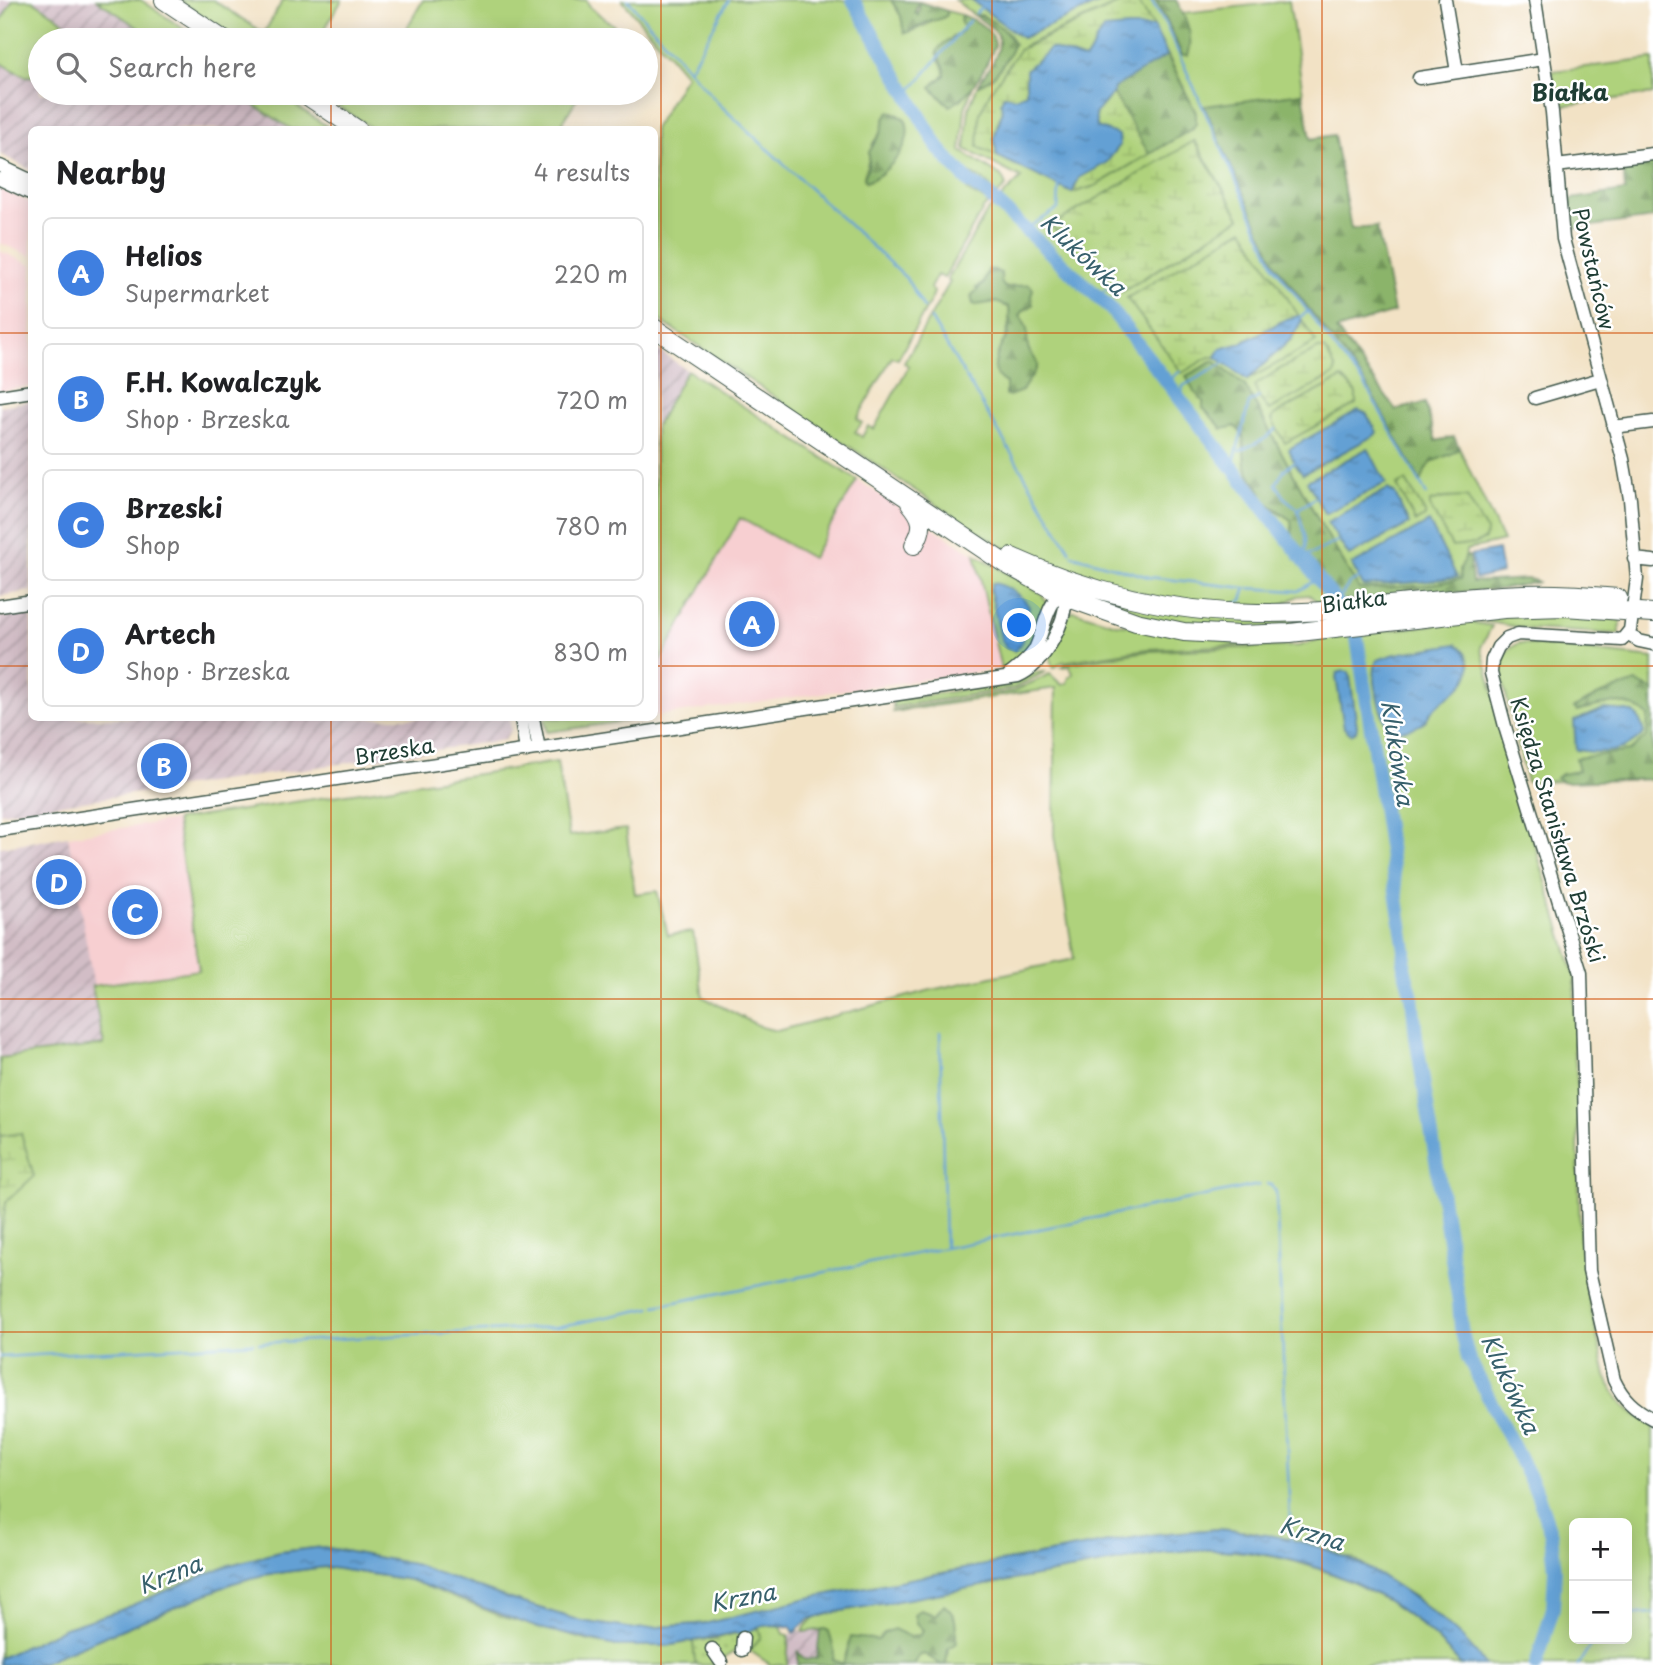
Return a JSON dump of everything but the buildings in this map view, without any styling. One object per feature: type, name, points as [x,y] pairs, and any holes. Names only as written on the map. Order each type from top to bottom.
[{"type":"highway","points":[[164,0],[206,28]]},
{"type":"highway","points":[[321,105],[352,126]]},
{"type":"highway","points":[[658,331],[901,493],[948,528],[1004,563],[1066,588]]},
{"type":"highway","points":[[901,493],[922,518],[922,530],[915,545]]},
{"type":"highway","name":"Białka","points":[[1066,588],[1198,610],[1255,613],[1321,611],[1375,614],[1530,594],[1576,594],[1633,605],[1653,613]]},
{"type":"highway","name":"Białka","points":[[1066,588],[1128,620],[1184,632],[1252,635],[1329,629],[1375,614]]},
{"type":"highway","name":"Białka","points":[[1633,605],[1653,602]]},
{"type":"street","points":[[1445,0],[1457,72]]},
{"type":"street","name":"Powstańców","points":[[1535,0],[1552,112],[1563,239],[1628,484],[1634,559],[1631,578],[1633,605]]},
{"type":"street","points":[[1419,78],[1544,59]]},
{"type":"street","points":[[1556,166],[1653,154]]},
{"type":"street","points":[[0,166],[28,179]]},
{"type":"street","points":[[0,179],[28,192]]},
{"type":"street","points":[[1535,398],[1600,379]]},
{"type":"street","points":[[0,396],[28,392]]},
{"type":"street","points":[[1613,427],[1653,422]]},
{"type":"street","points":[[1634,559],[1653,561]]},
{"type":"street","name":"Brzeska","points":[[0,830],[1001,680],[1024,664],[1032,654],[1066,588]]},
{"type":"street","points":[[0,606],[28,602]]},
{"type":"street","points":[[1633,605],[1628,635],[1653,644]]},
{"type":"street","name":"Księdza Stanisława Brzóski","points":[[1628,635],[1617,641],[1518,634],[1507,638],[1498,647],[1491,670],[1506,730],[1581,973],[1589,1271],[1614,1380],[1630,1405],[1653,1419]]},
{"type":"street","points":[[522,721],[533,750]]},
{"type":"street","points":[[533,721],[533,750]]},
{"type":"street","points":[[712,1649],[721,1662]]},
{"type":"shaded area","points":[[0,0],[97,0],[139,28],[28,28],[28,105],[254,105],[286,126],[28,126],[28,168],[0,154]]},
{"type":"shaded area","points":[[0,189],[28,202],[28,255],[0,243]]},
{"type":"shaded area","points":[[0,251],[28,263],[28,386],[0,391]]},
{"type":"shaded area","points":[[658,350],[687,370],[658,422]]},
{"type":"shaded area","points":[[28,401],[28,591],[0,596],[0,406]]},
{"type":"shaded area","points":[[857,480],[975,554],[1001,669],[658,716],[658,665],[740,518],[812,558]]},
{"type":"shaded area","points":[[28,612],[28,721],[510,721],[511,730],[504,740],[0,813],[0,617]]},
{"type":"shaded area","points":[[176,820],[199,970],[92,986],[68,836]]},
{"type":"shaded area","points":[[68,836],[104,1045],[0,1058],[0,847]]},
{"type":"shaded area","points":[[823,1629],[817,1665],[787,1665],[789,1636],[796,1632]]},
{"type":"green space","points":[[13,0],[32,0],[58,17],[68,28],[28,28],[28,76],[25,76],[0,63],[0,23]]},
{"type":"green space","points":[[97,0],[141,0],[182,28],[139,28]]},
{"type":"green space","points":[[179,0],[213,0],[256,28],[221,28]]},
{"type":"green space","points":[[283,0],[342,0],[325,28],[267,28]]},
{"type":"green space","points":[[423,0],[586,0],[591,8],[617,28],[407,28]]},
{"type":"green space","points":[[622,0],[891,0],[901,16],[905,33],[947,15],[947,11],[962,15],[960,18],[964,28],[962,33],[953,37],[939,60],[944,73],[935,83],[934,91],[945,102],[961,100],[973,86],[965,108],[961,151],[1002,177],[1006,186],[983,209],[944,278],[937,275],[930,288],[934,292],[932,298],[898,359],[892,357],[857,419],[862,423],[855,432],[862,437],[868,426],[874,429],[909,366],[904,363],[950,282],[947,280],[987,212],[1021,178],[965,149],[969,108],[978,85],[983,83],[1014,44],[1008,33],[982,15],[974,15],[955,0],[971,0],[1022,38],[1106,0],[1126,0],[1024,46],[990,92],[1034,173],[1072,193],[1095,186],[1192,129],[1196,123],[1196,113],[1162,43],[1137,0],[1156,0],[1182,55],[1188,55],[1189,33],[1183,13],[1289,1],[1303,93],[1204,107],[1276,265],[1325,332],[1336,329],[1396,410],[1425,403],[1436,441],[1454,437],[1503,541],[1466,550],[1461,579],[1422,586],[1359,589],[1245,386],[1214,361],[1194,392],[1200,396],[1222,429],[1235,426],[1243,435],[1245,465],[1249,476],[1272,508],[1291,520],[1293,540],[1310,568],[1340,601],[1319,603],[1309,595],[1298,596],[1283,604],[1287,608],[1163,600],[1038,563],[1005,548],[658,319],[658,126],[656,126],[686,75],[658,42],[658,28],[646,28]],"holes":[[[894,112],[905,119],[907,124],[903,148],[882,173],[866,182],[864,177],[873,143],[881,132],[885,117]],[[1195,141],[1240,218],[1122,292],[1051,226]],[[1243,230],[1247,380],[1215,356],[1209,357]],[[1001,279],[1000,282],[1005,288],[1014,286],[1031,292],[1020,316],[1025,323],[1027,346],[1037,368],[1022,391],[1006,395],[1006,383],[996,361],[1008,328],[1009,307],[996,302],[976,288]]]},
{"type":"green space","points":[[891,0],[918,2],[915,13],[918,15],[920,2],[947,11],[947,15],[904,33],[901,16]]},
{"type":"green space","points":[[1126,0],[1137,0],[1154,27],[1104,29],[1085,60],[1050,48],[1042,59],[1026,70],[1026,93],[1009,104],[1000,118],[996,136],[997,156],[978,147],[980,113],[990,92],[1019,50]]},
{"type":"green space","points":[[1156,0],[1176,0],[1190,34],[1188,55],[1182,55]]},
{"type":"green space","points":[[962,15],[988,30],[995,45],[977,80],[965,95],[950,106],[931,87],[945,75],[937,52],[943,44],[962,32]]},
{"type":"green space","points":[[974,15],[997,25],[1014,44],[996,74],[978,85],[997,53],[999,39],[991,28]]},
{"type":"green space","points":[[1167,55],[1196,113],[1196,123],[1192,129],[1149,154],[1113,93],[1114,88]]},
{"type":"green space","points":[[1653,59],[1653,94],[1559,106],[1552,71]]},
{"type":"green space","points":[[1113,93],[1149,154],[1095,186],[1072,193],[1079,178],[1106,163],[1120,145],[1114,135],[1097,127],[1095,114]]},
{"type":"green space","points":[[1303,93],[1311,139],[1334,135],[1351,229],[1377,227],[1394,312],[1336,330],[1396,410],[1425,403],[1436,441],[1454,437],[1459,449],[1431,463],[1421,482],[1366,384],[1276,265],[1204,106]]},
{"type":"green space","points":[[254,105],[295,105],[326,126],[286,126]]},
{"type":"green space","points":[[336,105],[573,105],[560,126],[368,126]]},
{"type":"green space","points":[[890,111],[905,119],[907,138],[891,165],[866,182],[864,178],[869,164],[869,152]]},
{"type":"green space","points":[[1194,141],[1240,218],[1121,292],[1051,226]]},
{"type":"green space","points":[[1653,156],[1653,218],[1568,229],[1565,200],[1625,191],[1623,160]]},
{"type":"green space","points":[[967,172],[984,180],[997,196],[990,203],[969,192],[959,176],[960,173]]},
{"type":"green space","points":[[1243,229],[1299,316],[1286,319],[1242,343],[1226,347],[1216,357],[1209,357],[1182,373],[1127,298]]},
{"type":"green space","points":[[989,269],[1001,273],[1001,282],[1005,288],[1029,284],[1033,289],[1033,305],[1020,316],[1027,330],[1028,347],[1037,367],[1022,391],[1009,396],[1006,394],[1006,383],[997,376],[995,366],[999,349],[1008,335],[1009,307],[996,302],[976,305],[973,304],[971,296],[984,283]]},
{"type":"green space","points":[[1302,320],[1316,342],[1247,380],[1291,339]]},
{"type":"green space","points":[[1318,349],[1325,349],[1336,369],[1334,375],[1269,410],[1254,386]]},
{"type":"green space","points":[[1214,361],[1245,386],[1359,589],[1422,586],[1461,579],[1460,569],[1466,556],[1469,556],[1472,582],[1529,579],[1539,582],[1501,589],[1340,601],[1310,568],[1293,540],[1291,520],[1264,500],[1259,487],[1250,476],[1245,465],[1243,434],[1235,426],[1223,429],[1203,408],[1203,401],[1194,392],[1186,376]]},
{"type":"green space","points":[[687,370],[857,480],[812,558],[740,518],[658,665],[658,422]]},
{"type":"green space","points":[[1342,378],[1356,393],[1356,404],[1285,443],[1272,420],[1274,415]]},
{"type":"green space","points":[[1406,481],[1425,513],[1425,517],[1415,522],[1397,485]]},
{"type":"green space","points":[[1467,497],[1486,531],[1485,539],[1475,544],[1452,547],[1430,502]]},
{"type":"green space","points":[[975,554],[1041,593],[1047,604],[1033,645],[1016,665],[1001,669]]},
{"type":"green space","points":[[1077,593],[1331,618],[1331,625],[1290,630],[1164,625]]},
{"type":"green space","points":[[1074,611],[1116,624],[1303,639],[1275,644],[1147,649],[1062,662],[1054,668],[1050,655],[1052,648],[1069,613]]},
{"type":"green space","points":[[1536,611],[1621,620],[1619,634],[1529,629],[1467,618]]},
{"type":"green space","points":[[1465,621],[1492,626],[1481,647],[1530,829],[1575,977],[1574,1052],[1577,1078],[1580,1249],[1584,1262],[1584,1279],[1610,1385],[1625,1406],[1653,1426],[1653,1665],[1485,1665],[1444,1621],[1413,1596],[1353,1559],[1252,1532],[1217,1529],[1114,1541],[808,1598],[708,1623],[635,1629],[581,1621],[413,1564],[323,1547],[279,1552],[226,1566],[118,1611],[65,1628],[0,1658],[0,1058],[104,1045],[92,986],[199,970],[176,820],[557,762],[569,836],[626,829],[635,894],[657,891],[668,935],[693,932],[703,997],[761,1027],[777,1031],[931,990],[1074,959],[1054,835],[1056,688],[893,710],[1014,691],[1050,674],[1062,685],[1067,683],[1073,674],[1070,666],[1062,667],[1065,664],[1148,651],[1299,646],[1331,637]]},
{"type":"green space","points":[[1519,643],[1653,658],[1653,779],[1527,782],[1500,670],[1505,654]]},
{"type":"green space","points":[[1046,671],[1014,688],[893,707],[896,700],[1008,683],[1035,672]]},
{"type":"green space","points":[[1636,682],[1653,690],[1653,779],[1564,782],[1556,778],[1561,774],[1579,771],[1576,758],[1630,751],[1647,736],[1648,716],[1631,706],[1614,703],[1577,711],[1574,708],[1599,695]]},
{"type":"green space","points":[[545,721],[626,721],[547,732]]},
{"type":"green space","points":[[21,1133],[34,1176],[6,1202],[0,1244],[0,1136]]},
{"type":"green space","points":[[1186,1549],[1263,1555],[1301,1563],[1337,1576],[1372,1592],[1404,1612],[1434,1637],[1461,1665],[842,1665],[833,1660],[829,1634],[825,1629],[803,1632],[812,1620],[836,1612]]},
{"type":"green space","points":[[325,1567],[410,1580],[503,1617],[589,1641],[616,1646],[667,1646],[693,1641],[696,1665],[36,1665],[233,1583],[263,1575]]},
{"type":"green space","points":[[944,1605],[955,1618],[957,1643],[948,1649],[946,1664],[942,1665],[924,1654],[919,1656],[914,1665],[798,1665],[798,1652],[805,1660],[817,1658],[820,1630],[829,1631],[834,1650],[833,1660],[843,1664],[851,1637],[878,1640],[884,1633],[894,1629],[908,1636],[921,1635],[923,1630],[916,1623],[914,1614],[920,1610],[935,1615]]},
{"type":"green space","points":[[781,1626],[784,1634],[789,1635],[787,1665],[771,1665],[749,1650],[761,1637],[758,1627]]},
{"type":"green space","points":[[758,1627],[761,1637],[749,1650],[740,1648],[713,1665],[696,1665],[693,1641],[715,1639]]},
{"type":"water","points":[[971,0],[1106,0],[1022,38]]},
{"type":"water","points":[[1154,27],[1167,55],[1114,88],[1113,93],[1095,114],[1097,127],[1119,135],[1120,145],[1106,163],[1079,178],[1072,193],[997,156],[994,138],[1002,113],[1001,102],[1004,95],[1015,98],[1026,93],[1026,70],[1029,67],[1050,48],[1085,60],[1104,29]]},
{"type":"water","points":[[1299,316],[1302,320],[1291,339],[1247,380],[1216,357],[1220,349],[1242,343],[1286,319]]},
{"type":"water","points":[[1358,410],[1366,413],[1377,432],[1375,435],[1303,474],[1289,449]]},
{"type":"water","points":[[1368,448],[1386,483],[1325,514],[1307,481]]},
{"type":"water","points":[[1388,489],[1395,494],[1409,524],[1349,556],[1327,522]]},
{"type":"water","points":[[1429,522],[1457,577],[1363,586],[1352,565]]},
{"type":"water","points":[[1498,550],[1502,573],[1475,579],[1471,555]]},
{"type":"water","points":[[992,583],[1013,591],[1029,607],[1021,644],[1015,651],[1006,648],[1001,638],[990,590]]},
{"type":"water","points":[[1456,644],[1461,647],[1469,661],[1470,670],[1463,684],[1438,705],[1422,724],[1406,730],[1390,729],[1377,695],[1377,660],[1395,654]]},
{"type":"water","points":[[1349,672],[1350,676],[1357,726],[1356,731],[1351,734],[1344,728],[1336,677],[1337,673]]},
{"type":"water","points":[[1604,709],[1635,714],[1644,733],[1629,745],[1613,751],[1576,750],[1574,721]]},
{"type":"water","points":[[1217,1529],[1306,1543],[1357,1563],[1382,1576],[1432,1612],[1468,1643],[1485,1665],[1461,1665],[1432,1635],[1399,1609],[1363,1587],[1325,1570],[1243,1552],[1201,1550],[1159,1554],[836,1612],[809,1619],[794,1633],[791,1627],[767,1625],[747,1634],[735,1633],[667,1646],[616,1646],[535,1627],[410,1580],[325,1567],[263,1575],[233,1583],[36,1665],[0,1665],[0,1658],[65,1628],[118,1611],[226,1566],[279,1552],[323,1547],[413,1564],[581,1621],[635,1629],[708,1623],[808,1598],[1114,1541]]},
{"type":"waterway","points":[[628,0],[652,28]]},
{"type":"waterway","points":[[689,70],[729,0]]},
{"type":"waterway","name":"Klukówka","points":[[853,0],[939,149],[969,182],[986,193],[1110,308],[1350,620],[1357,638],[1405,950],[1404,968],[1412,996],[1461,1328],[1468,1357],[1537,1493],[1551,1534],[1555,1569],[1553,1608],[1536,1665]]},
{"type":"waterway","points":[[1151,0],[1164,21],[1275,267],[1364,383],[1427,495]]},
{"type":"waterway","points":[[976,13],[981,8]]},
{"type":"waterway","points":[[907,95],[970,20]]},
{"type":"waterway","points":[[658,34],[718,103],[906,278],[924,308]]},
{"type":"waterway","points":[[1026,229],[1058,209],[1059,186]]},
{"type":"waterway","points":[[1097,295],[1114,284]]},
{"type":"waterway","points":[[1297,319],[1309,311]]},
{"type":"waterway","points":[[931,319],[1070,551]]},
{"type":"waterway","points":[[1181,401],[1183,386],[1226,362]]},
{"type":"waterway","points":[[1167,382],[1180,371]]},
{"type":"waterway","points":[[1232,470],[1249,403],[1259,397]]},
{"type":"waterway","points":[[1240,451],[1266,438],[1276,429]]},
{"type":"waterway","points":[[1294,462],[1284,470],[1276,484],[1286,499],[1298,509],[1306,541],[1301,559]]},
{"type":"waterway","points":[[1298,509],[1315,498]]},
{"type":"waterway","points":[[1306,554],[1312,554],[1337,541]]},
{"type":"waterway","points":[[1072,555],[1149,577],[1246,588],[1298,591],[1316,580]]},
{"type":"waterway","points":[[1336,603],[1349,584],[1360,578]]},
{"type":"waterway","points":[[1236,604],[1242,600],[1246,588]]},
{"type":"waterway","points":[[940,1033],[945,1246]]},
{"type":"waterway","name":"Krzna","points":[[1267,1184],[1272,1185],[1276,1192],[1291,1543]]},
{"type":"waterway","points":[[656,1306],[1259,1185]]},
{"type":"waterway","points":[[490,1331],[557,1327],[651,1308]]},
{"type":"waterway","points":[[259,1343],[487,1331]]},
{"type":"waterway","points":[[0,1357],[253,1343]]},
{"type":"waterway","points":[[1632,1615],[1653,1613]]},
{"type":"waterway","points":[[1578,1665],[1591,1644]]},
{"type":"place","name":"Helios","points":[[752,624]]},
{"type":"place","name":"F.H. Kowalczyk","points":[[164,766]]},
{"type":"place","name":"Artech","points":[[59,882]]},
{"type":"place","name":"Brzeski","points":[[135,912]]},
{"type":"district","name":"Białka","points":[[1570,93]]}]
